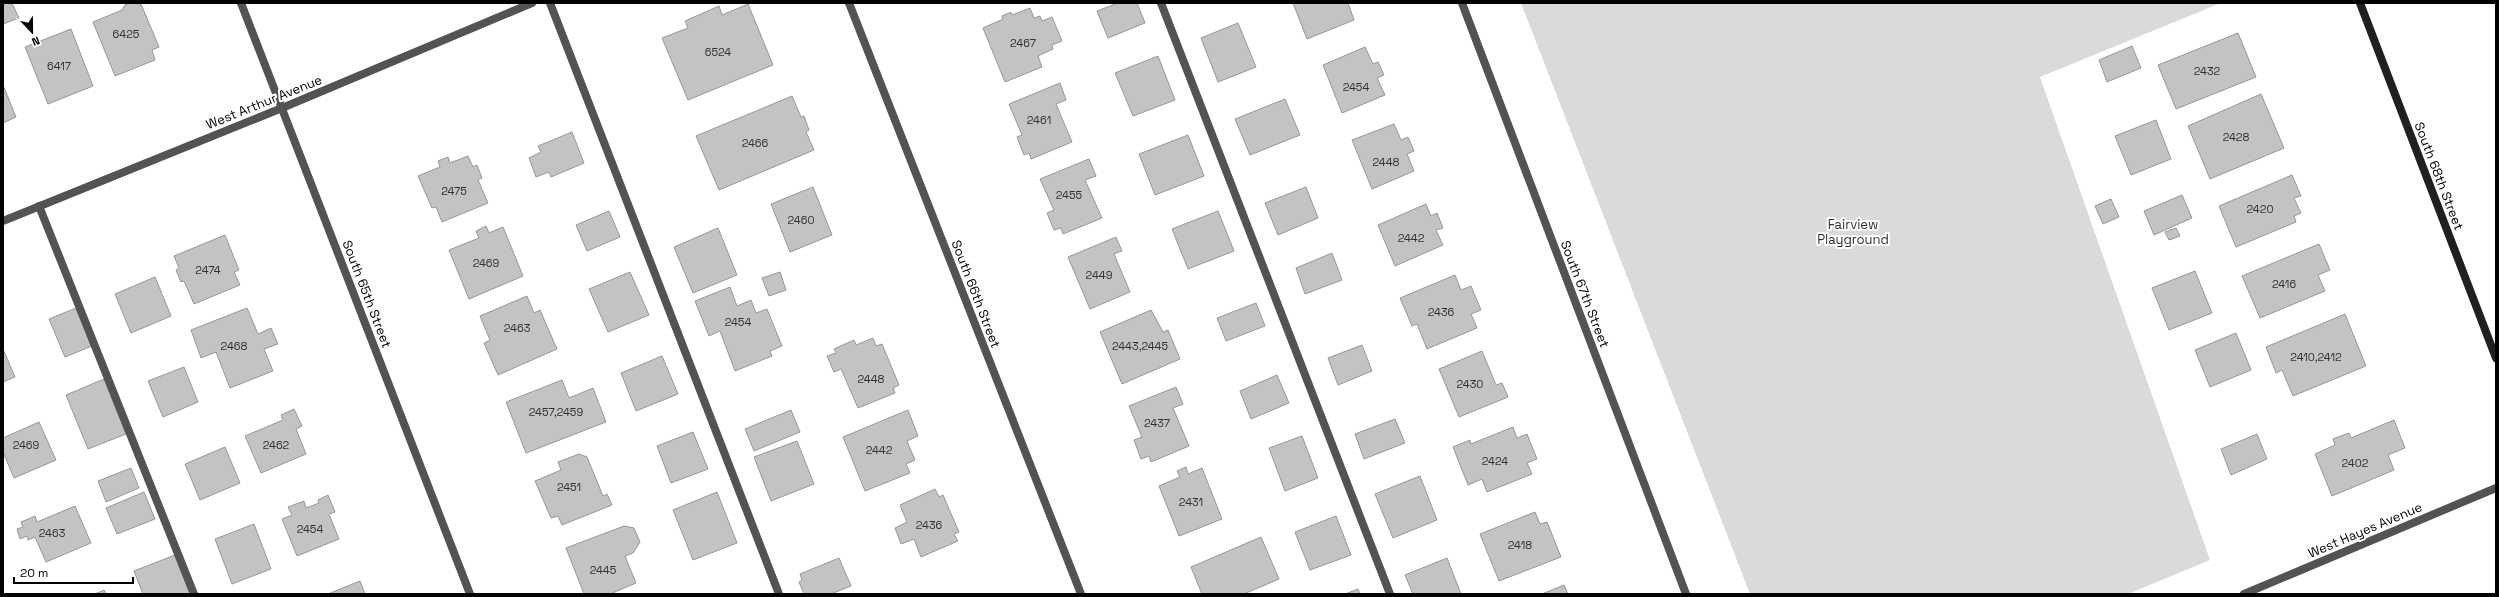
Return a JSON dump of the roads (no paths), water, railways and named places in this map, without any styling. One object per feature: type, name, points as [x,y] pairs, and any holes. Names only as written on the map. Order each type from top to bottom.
[{"type":"street","name":"South 65th Street","points":[[241,3],[470,594]]},
{"type":"street","name":"West Arthur Avenue","points":[[3,221],[282,108],[532,3]]},
{"type":"street","points":[[550,3],[779,594]]},
{"type":"street","name":"South 66th Street","points":[[849,3],[1081,594]]},
{"type":"street","points":[[1161,3],[1390,594]]},
{"type":"street","name":"South 67th Street","points":[[1462,3],[1686,594]]},
{"type":"street","name":"South 68th Street","points":[[2360,3],[2496,358]]},
{"type":"street","points":[[39,206],[194,594]]},
{"type":"street","name":"West Hayes Avenue","points":[[2244,594],[2496,488]]},
{"type":"park label","name":"Fairview Playground","points":[[1853,232]]}]
